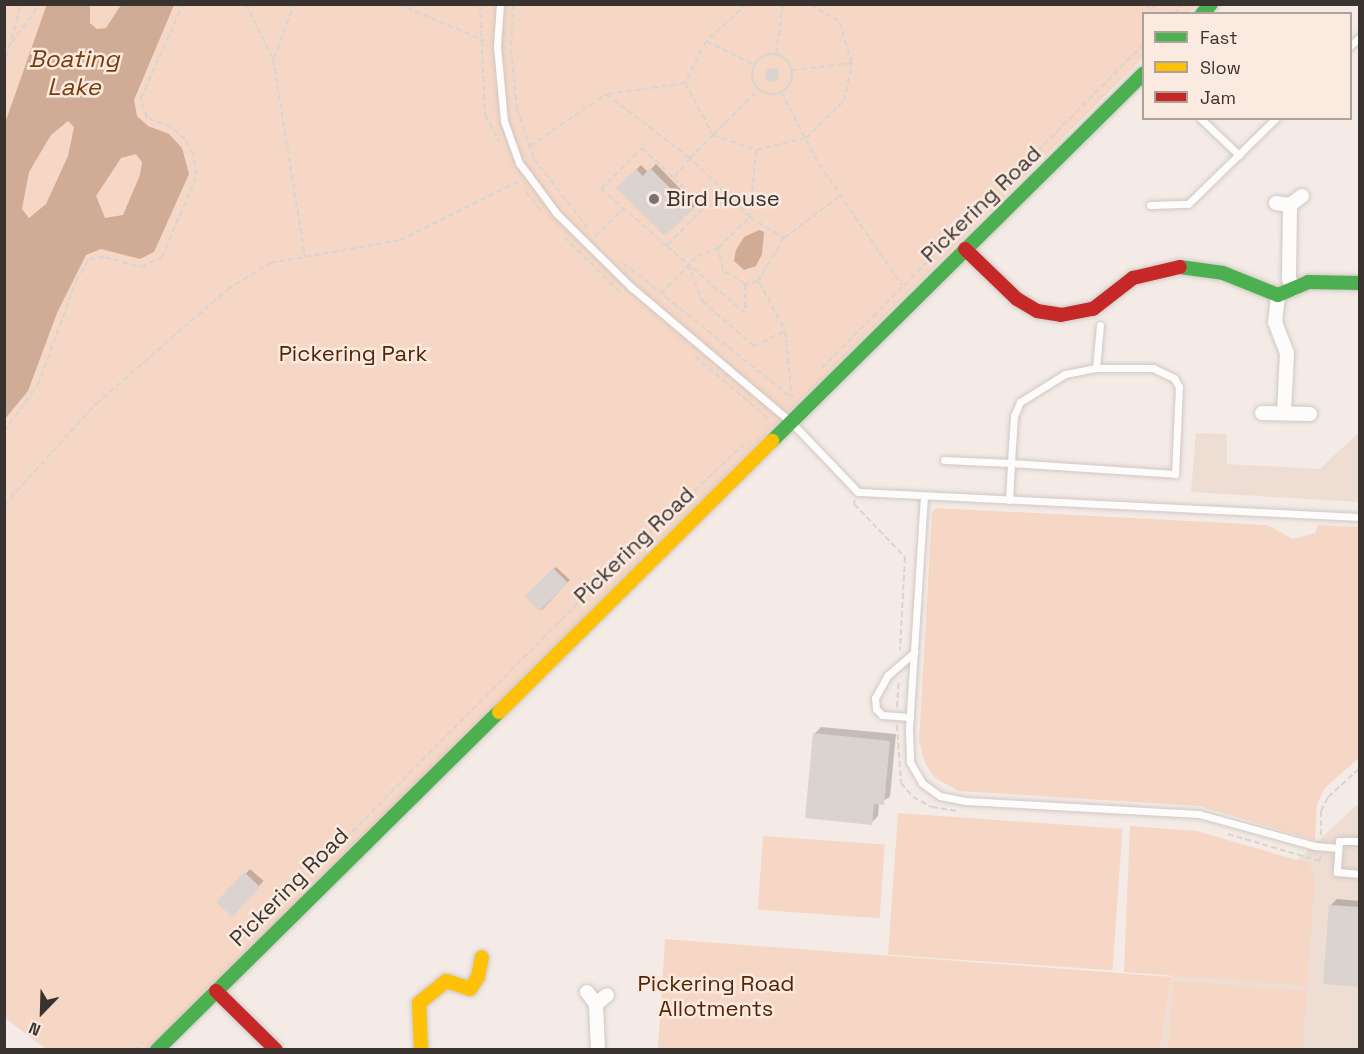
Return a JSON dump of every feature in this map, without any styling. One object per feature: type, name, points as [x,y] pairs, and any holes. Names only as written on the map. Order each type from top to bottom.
[{"type":"street","name":"Pickering Road","points":[[157,1050],[661,547],[792,423],[1142,74]]},
{"type":"street","points":[[1276,203],[1290,205],[1302,195]]},
{"type":"street","points":[[1290,205],[1289,279],[1294,289]]},
{"type":"street","points":[[965,249],[1017,299],[1038,311],[1061,315],[1093,309],[1133,278],[1179,267],[1223,273],[1278,295],[1308,282],[1359,283]]},
{"type":"street","points":[[1278,295],[1275,322],[1287,354],[1284,411]]},
{"type":"street","points":[[1262,413],[1284,411],[1310,414]]},
{"type":"street","points":[[421,1050],[419,1003],[446,981],[470,989],[478,977],[482,957]]},
{"type":"street","points":[[216,990],[276,1050]]},
{"type":"street","points":[[587,992],[601,999],[598,1050]]},
{"type":"lane","points":[[500,4],[497,46],[504,122],[519,163],[557,214],[631,286],[792,423],[858,492],[1359,517]]},
{"type":"lane","points":[[1202,120],[1239,155]]},
{"type":"lane","points":[[1150,205],[1188,204],[1274,120]]},
{"type":"lane","points":[[1096,368],[1100,325]]},
{"type":"lane","points":[[944,460],[1011,463],[1175,474],[1179,387],[1174,378],[1153,368],[1096,368],[1065,374],[1020,402],[1014,417],[1011,463],[1009,500]]},
{"type":"lane","points":[[924,496],[910,717],[910,762],[922,783],[940,796],[1199,814],[1321,847],[1338,848]]},
{"type":"lane","points":[[910,717],[882,715],[876,710],[875,698],[878,688],[900,663],[914,652]]},
{"type":"lane","points":[[1359,840],[1339,841],[1337,872],[1359,874]]},
{"type":"path","points":[[4,65],[21,4]]},
{"type":"path","points":[[10,44],[40,4]]},
{"type":"path","points":[[4,431],[38,385],[76,281],[89,259],[105,257],[141,267],[162,257],[197,176],[193,154],[184,139],[171,127],[147,118],[141,98],[183,4]]},
{"type":"path","points":[[246,4],[273,59],[305,258]]},
{"type":"path","points":[[273,59],[294,4]]},
{"type":"path","points":[[398,4],[497,46]]},
{"type":"path","points":[[480,4],[485,115],[500,142]]},
{"type":"path","points":[[513,4],[511,49],[517,109],[534,159],[564,202],[602,244]]},
{"type":"path","points":[[685,83],[706,40],[747,4]]},
{"type":"path","points":[[776,54],[783,4]]},
{"type":"path","points":[[685,83],[713,135],[756,150],[806,138],[844,101],[852,63],[838,21],[809,4]]},
{"type":"path","points":[[1144,4],[1150,9],[1159,4]]},
{"type":"path","points":[[706,40],[754,65]]},
{"type":"path","points":[[815,374],[1142,45]]},
{"type":"path","points":[[776,54],[787,60],[792,70],[790,83],[781,92],[769,94],[759,89],[752,78],[754,65],[763,56],[776,54]]},
{"type":"path","points":[[792,70],[852,63]]},
{"type":"path","points":[[530,146],[606,94],[685,83]]},
{"type":"path","points":[[674,178],[690,158],[759,89]]},
{"type":"path","points":[[781,92],[841,195],[902,286]]},
{"type":"path","points":[[606,94],[690,158],[750,217],[784,238]]},
{"type":"path","points":[[667,246],[703,208],[642,148],[601,189],[624,208],[667,246],[745,313],[745,284]]},
{"type":"path","points":[[661,294],[697,256],[718,248],[750,217],[756,150]]},
{"type":"path","points":[[4,505],[96,404],[228,289],[270,263],[400,240],[529,176]]},
{"type":"path","points":[[718,248],[723,270],[745,284],[758,281],[784,238],[841,195]]},
{"type":"path","points":[[595,236],[624,208]]},
{"type":"path","points":[[618,259],[763,371],[792,398]]},
{"type":"path","points":[[688,264],[702,301],[754,346],[785,331]]},
{"type":"path","points":[[758,281],[785,331],[792,398]]},
{"type":"path","points":[[792,398],[800,390]]},
{"type":"path","points":[[762,428],[770,420]]},
{"type":"path","points":[[324,860],[603,577],[745,444]]},
{"type":"path","points":[[858,492],[854,504],[905,556],[896,758],[901,783],[913,797],[932,807],[963,811]]},
{"type":"path","points":[[1220,832],[1320,861],[1321,811],[1328,797],[1359,768]]},
{"type":"path","points":[[135,1050],[149,1035]]},
{"type":"shaded area","points":[[1359,432],[1359,502],[1191,492],[1196,433],[1227,434],[1227,464],[1320,469]]},
{"type":"shaded area","points":[[1359,803],[1359,1049],[1160,1050],[1171,977]]},
{"type":"green space","name":"Pickering Park","points":[[5,4],[1197,5],[1189,12],[1142,12],[1142,59],[151,1050],[46,1049],[5,1018]]},
{"type":"green space","points":[[936,508],[1267,525],[1293,539],[1315,533],[1318,525],[1359,527],[1359,758],[1325,788],[1317,804],[1315,840],[1199,806],[959,791],[935,778],[925,763],[919,742],[932,513]]},
{"type":"green space","points":[[898,813],[1122,829],[1113,970],[888,955]]},
{"type":"green space","points":[[1130,826],[1197,831],[1307,863],[1315,877],[1307,986],[1124,972]]},
{"type":"green space","points":[[763,836],[885,845],[880,918],[758,910]]},
{"type":"green space","name":"Pickering Road Allotments","points":[[665,939],[1171,977],[1160,1049],[658,1049]]},
{"type":"green space","points":[[1173,981],[1307,990],[1303,1050],[1168,1049]]},
{"type":"water","name":"Boating Lake","points":[[47,4],[90,5],[90,23],[97,29],[106,28],[121,5],[174,5],[134,100],[137,116],[148,126],[169,134],[182,148],[189,174],[154,252],[140,259],[101,249],[86,255],[57,313],[28,391],[5,419],[5,123]],"holes":[[[68,121],[74,127],[68,156],[46,204],[29,218],[22,209],[29,172],[51,135]],[[136,154],[142,162],[140,175],[123,215],[105,218],[96,196],[121,158]]]},
{"type":"water","points":[[759,230],[764,232],[762,254],[756,266],[744,270],[734,261],[736,250],[744,237]]},
{"type":"building","points":[[772,68],[777,70],[779,75],[777,80],[772,82],[767,80],[765,75],[767,70]]},
{"type":"building","name":"Bird House","points":[[650,168],[692,210],[665,236],[616,188],[636,169],[643,176]]},
{"type":"building","points":[[553,568],[568,583],[540,611],[525,596]]},
{"type":"building","points":[[813,733],[890,741],[884,805],[874,804],[872,825],[805,818]]},
{"type":"building","points":[[244,872],[260,887],[232,917],[216,902]]},
{"type":"building","points":[[1329,905],[1360,907],[1360,987],[1323,984]]},
{"type":"traffic: fast","points":[[1204,12],[1211,4]]},
{"type":"traffic: fast","points":[[772,441],[1142,75]]},
{"type":"traffic: fast","points":[[1180,267],[1223,273],[1278,295],[1308,282],[1360,283]]},
{"type":"traffic: fast","points":[[157,1050],[499,712]]},
{"type":"traffic: slow","points":[[499,712],[772,441]]},
{"type":"traffic: slow","points":[[421,1050],[419,1003],[446,981],[470,989],[478,977],[482,957]]},
{"type":"traffic: jam","points":[[965,249],[1017,299],[1037,311],[1061,315],[1093,309],[1133,278],[1180,267]]},
{"type":"traffic: jam","points":[[216,991],[276,1050]]},
{"type":"place","name":"Bird House","points":[[654,199]]}]
